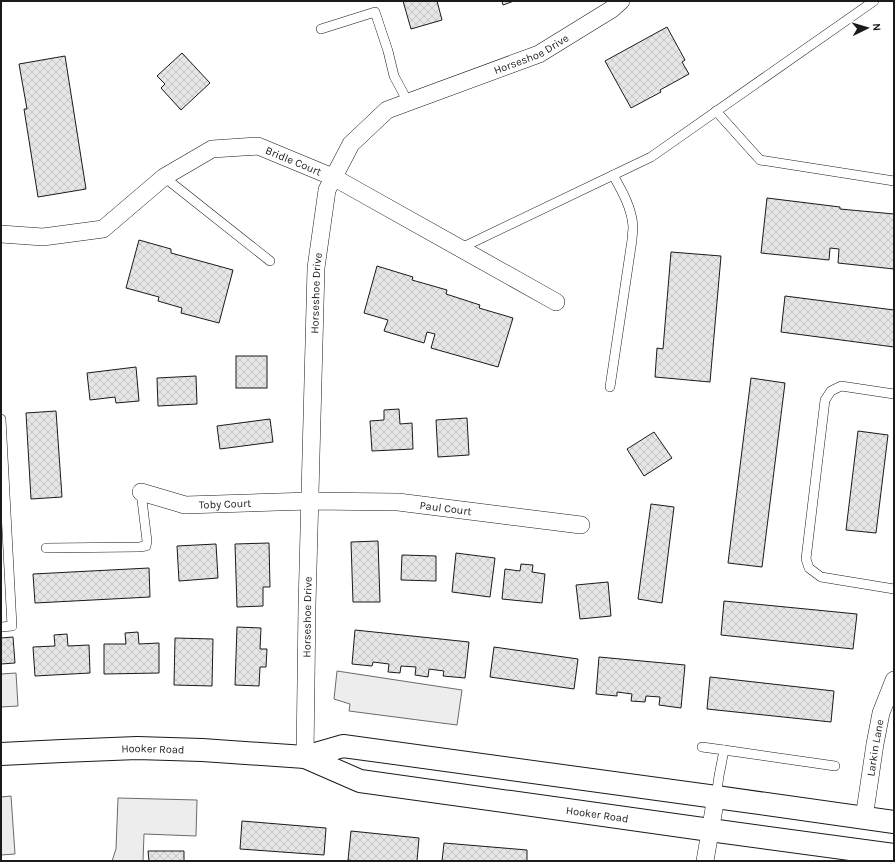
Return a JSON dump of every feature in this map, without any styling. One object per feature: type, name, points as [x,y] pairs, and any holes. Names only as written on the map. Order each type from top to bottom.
[{"type":"main road","name":"Hooker Road","points":[[305,757],[343,746],[894,822]]},
{"type":"main road","name":"Hooker Road","points":[[1,754],[137,748],[202,750],[305,757],[360,781],[894,855]]},
{"type":"street","name":"Horseshoe Drive","points":[[305,757],[307,606],[316,268],[327,190],[351,144],[387,110],[539,54],[612,9],[621,1]]},
{"type":"street","name":"Bridle Court","points":[[1,234],[43,237],[103,229],[164,178],[212,148],[258,146],[334,177],[556,302]]},
{"type":"street","name":"Toby Court","points":[[141,492],[185,505],[310,501]]},
{"type":"street","name":"Paul Court","points":[[310,501],[398,502],[580,525]]},
{"type":"street","name":"Larkin Lane","points":[[864,818],[881,713],[894,680]]},
{"type":"street","points":[[705,861],[716,797]]},
{"type":"lane","points":[[461,248],[651,157],[874,1]]},
{"type":"lane","points":[[321,29],[375,12],[388,51],[394,76],[408,102]]},
{"type":"lane","points":[[716,111],[760,160],[894,180]]},
{"type":"lane","points":[[610,387],[633,227],[624,196],[614,175]]},
{"type":"lane","points":[[164,178],[270,261]]},
{"type":"lane","points":[[894,394],[842,386],[831,390],[826,400],[806,559],[809,568],[821,577],[894,588]]},
{"type":"lane","points":[[1,419],[12,626],[1,627]]},
{"type":"lane","points":[[46,548],[146,546],[148,541],[141,492]]},
{"type":"lane","points":[[702,746],[835,766]]},
{"type":"lane","points":[[716,797],[724,750]]},
{"type":"shaded area","points":[[337,671],[462,690],[457,725],[349,711],[350,704],[334,699]]},
{"type":"shaded area","points":[[16,673],[18,706],[1,707],[1,674]]},
{"type":"shaded area","points":[[11,796],[15,854],[1,855],[1,797]]},
{"type":"shaded area","points":[[118,798],[197,800],[196,836],[144,834],[143,861],[112,861],[116,849]]},
{"type":"building","points":[[403,1],[437,1],[442,20],[411,29]]},
{"type":"building","points":[[502,1],[514,1],[503,5]]},
{"type":"building","points":[[667,27],[685,60],[682,62],[689,74],[660,90],[661,92],[631,108],[605,61]]},
{"type":"building","points":[[182,53],[210,83],[181,110],[161,88],[165,84],[157,76]]},
{"type":"building","points":[[65,56],[86,189],[38,197],[24,109],[27,109],[19,64]]},
{"type":"building","points":[[767,198],[840,207],[840,209],[894,214],[894,269],[838,263],[839,249],[830,248],[829,260],[761,253]]},
{"type":"building","points":[[139,240],[171,249],[171,253],[233,270],[219,323],[181,313],[182,308],[158,301],[159,297],[126,288]]},
{"type":"building","points":[[671,252],[721,256],[710,382],[655,377],[657,348],[663,349]]},
{"type":"building","points":[[377,266],[413,277],[412,280],[447,290],[446,294],[480,305],[479,308],[513,318],[498,367],[431,348],[435,334],[427,332],[424,343],[384,331],[388,320],[364,313]]},
{"type":"building","points":[[785,296],[894,310],[894,347],[781,332]]},
{"type":"building","points":[[236,356],[267,356],[267,388],[236,388]]},
{"type":"building","points":[[136,367],[139,401],[116,403],[115,397],[90,400],[87,373]]},
{"type":"building","points":[[196,376],[197,404],[158,406],[157,378]]},
{"type":"building","points":[[751,378],[785,383],[762,567],[728,563]]},
{"type":"building","points":[[399,409],[400,424],[412,423],[413,449],[372,451],[370,421],[384,420],[384,410]]},
{"type":"building","points":[[56,411],[62,497],[31,499],[26,413]]},
{"type":"building","points":[[467,418],[469,455],[438,457],[436,420]]},
{"type":"building","points":[[270,419],[273,442],[220,449],[217,426]]},
{"type":"building","points":[[858,431],[888,435],[876,533],[846,530]]},
{"type":"building","points":[[654,432],[672,458],[644,476],[627,449]]},
{"type":"building","points":[[651,504],[674,507],[662,603],[638,599]]},
{"type":"building","points":[[378,541],[380,602],[353,602],[351,542]]},
{"type":"building","points":[[269,543],[270,587],[263,587],[263,606],[237,607],[235,544]]},
{"type":"building","points":[[216,544],[218,578],[179,581],[177,546]]},
{"type":"building","points":[[456,553],[495,558],[490,597],[452,592]]},
{"type":"building","points":[[402,555],[436,556],[436,581],[401,580]]},
{"type":"building","points":[[521,564],[533,565],[532,572],[545,574],[542,603],[502,599],[505,569],[520,571]]},
{"type":"building","points":[[149,568],[150,597],[35,603],[33,574]]},
{"type":"building","points":[[608,582],[611,616],[580,619],[576,585]]},
{"type":"building","points":[[724,601],[857,614],[853,649],[721,635]]},
{"type":"building","points":[[237,627],[261,628],[260,649],[267,649],[266,667],[260,667],[259,686],[235,685]]},
{"type":"building","points":[[355,630],[469,642],[465,678],[443,676],[444,671],[429,669],[428,677],[415,675],[416,667],[401,666],[400,673],[388,672],[389,664],[373,662],[372,666],[352,664]]},
{"type":"building","points":[[138,632],[139,644],[159,643],[159,673],[104,674],[104,644],[126,644],[125,633]]},
{"type":"building","points":[[67,634],[68,646],[89,645],[90,673],[35,676],[33,647],[55,646],[54,635]]},
{"type":"building","points":[[13,637],[15,663],[1,664],[1,638]]},
{"type":"building","points":[[175,638],[213,639],[212,686],[174,685]]},
{"type":"building","points":[[494,647],[578,659],[574,689],[490,677]]},
{"type":"building","points":[[599,657],[685,665],[681,708],[659,705],[660,697],[646,696],[645,702],[631,701],[632,694],[617,692],[617,696],[596,694]]},
{"type":"building","points":[[710,677],[834,691],[831,722],[707,709]]},
{"type":"building","points":[[242,821],[326,828],[324,855],[240,849]]},
{"type":"building","points":[[351,831],[419,838],[417,861],[348,860]]},
{"type":"building","points":[[444,843],[527,850],[527,861],[442,861]]},
{"type":"building","points":[[148,851],[184,851],[184,861],[149,861]]}]
